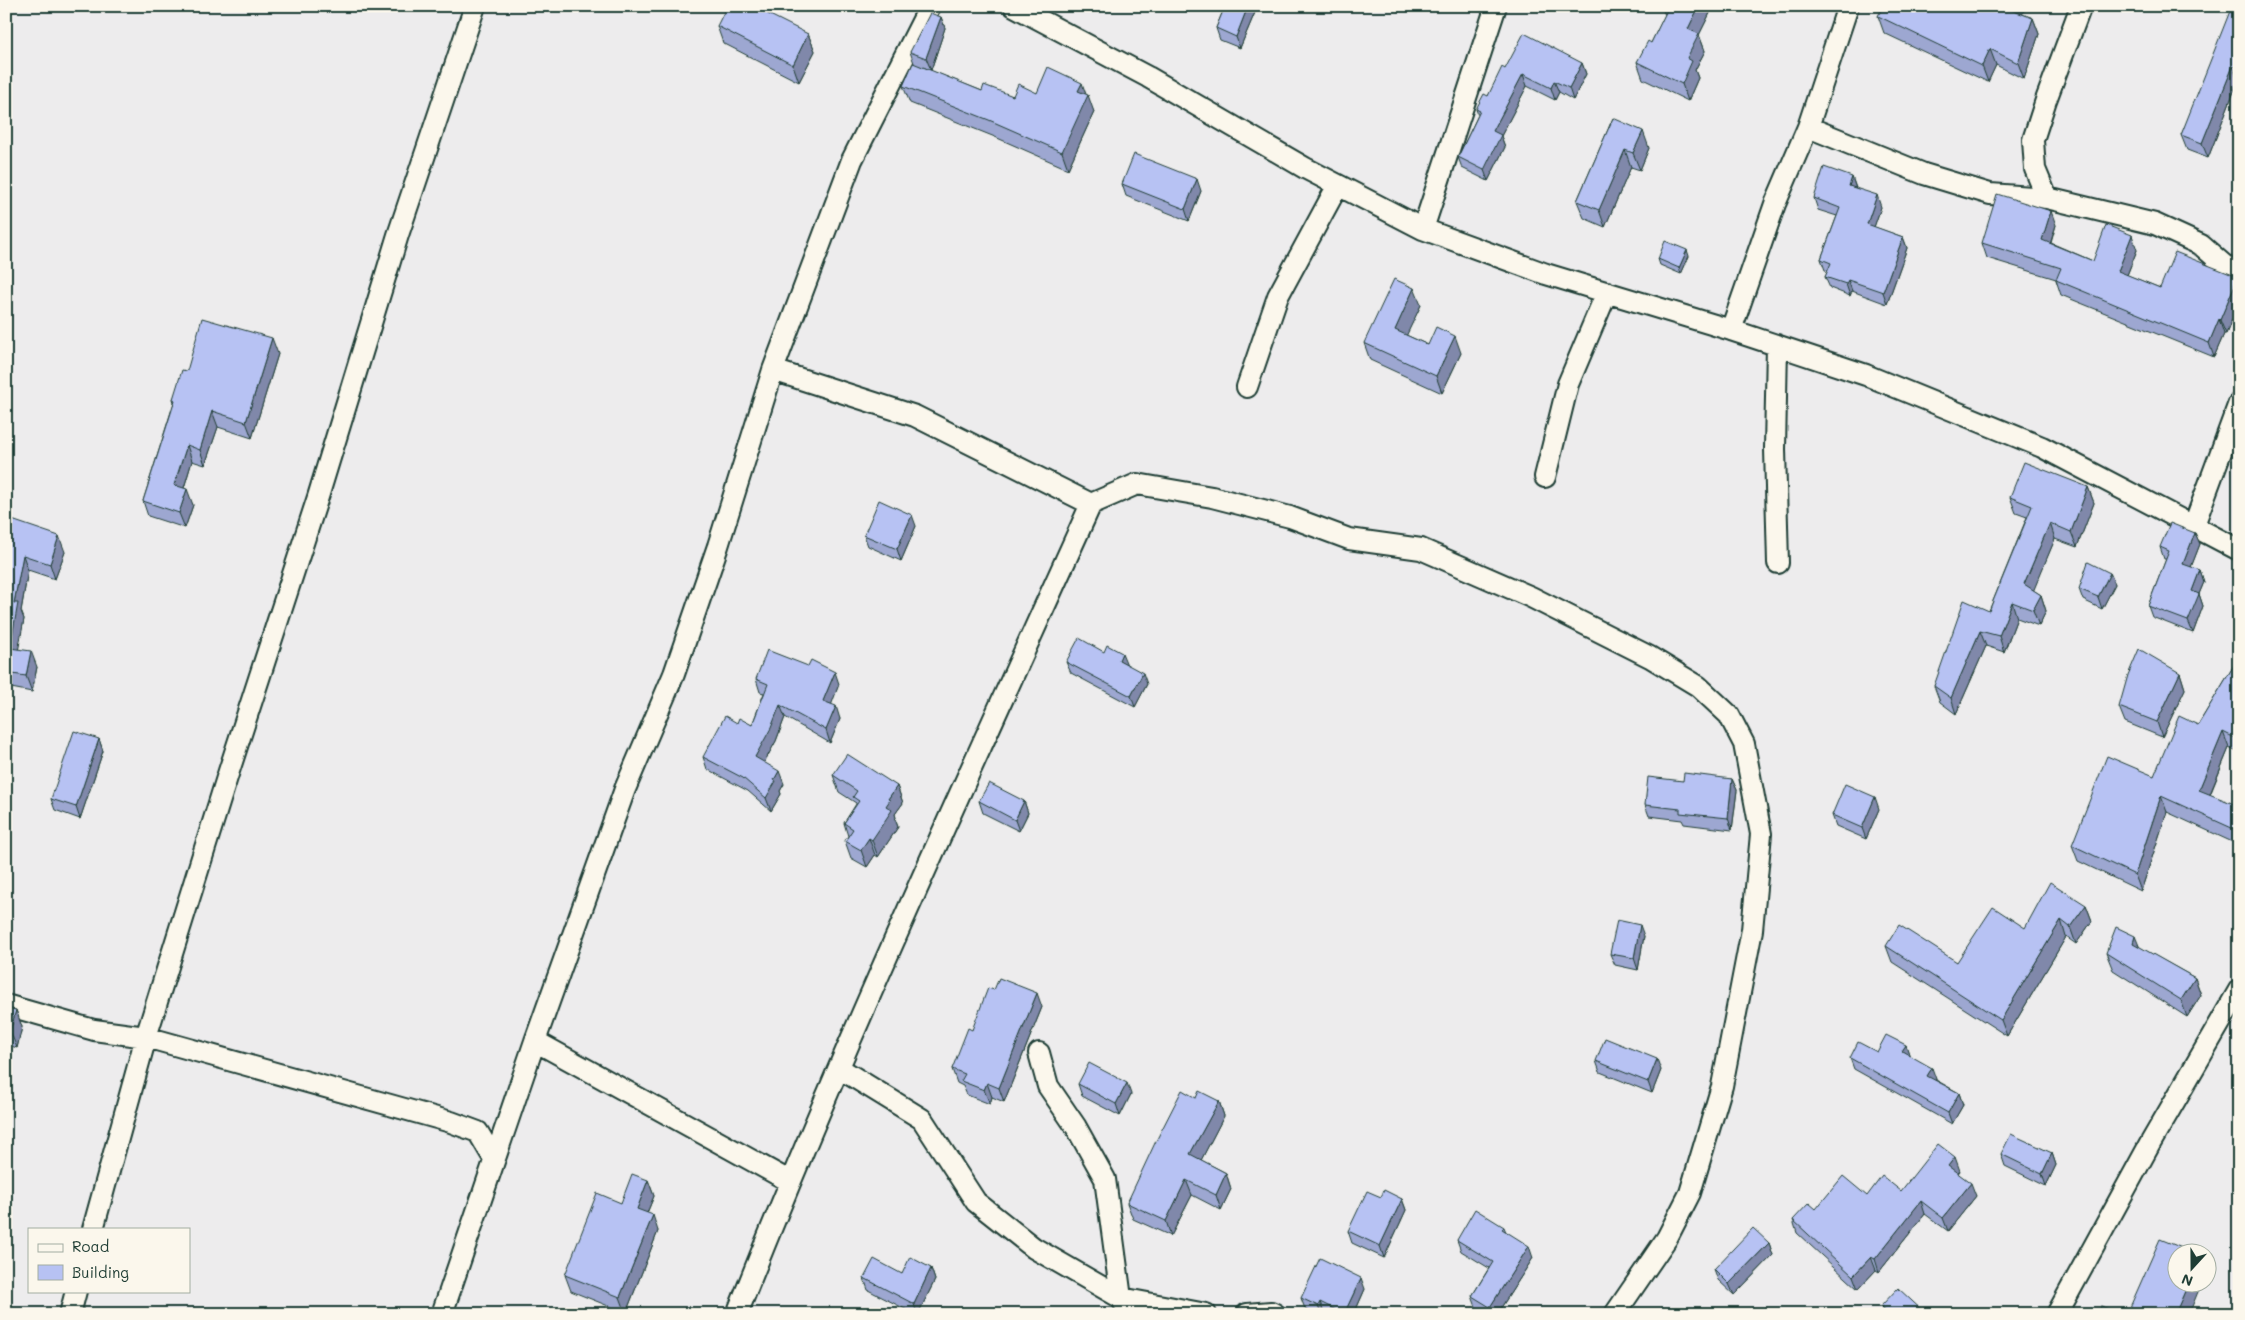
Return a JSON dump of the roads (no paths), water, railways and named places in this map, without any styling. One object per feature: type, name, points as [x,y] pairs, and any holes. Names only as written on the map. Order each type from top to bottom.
[{"type":"street","points":[[92,1228],[146,1038],[229,771],[318,498],[398,236],[475,6]]},
{"type":"street","points":[[442,1314],[535,1041],[625,789],[674,674],[718,546],[773,370],[852,160],[930,6]]},
{"type":"street","points":[[1014,6],[1148,76],[1305,168],[1423,229],[1546,274],[1731,330],[1866,375],[2042,447],[2239,550]]},
{"type":"street","points":[[1423,229],[1496,6]]},
{"type":"street","points":[[1731,330],[1775,204],[1808,127],[1848,6]]},
{"type":"street","points":[[2047,198],[2035,169],[2033,140],[2081,6]]},
{"type":"street","points":[[1808,127],[1924,174],[1990,194],[2047,198],[2155,224],[2201,245],[2239,278]]},
{"type":"street","points":[[1247,387],[1278,296],[1338,185]]},
{"type":"street","points":[[1545,477],[1568,384],[1607,292]]},
{"type":"street","points":[[1777,345],[1775,449],[1778,564]]},
{"type":"street","points":[[773,370],[915,416],[1091,504]]},
{"type":"street","points":[[2194,525],[2239,403]]},
{"type":"street","points":[[737,1314],[789,1181],[1091,504],[1137,484],[1212,497],[1290,517],[1349,538],[1421,549],[1531,597],[1650,657],[1698,686],[1729,715],[1744,744],[1761,834],[1752,930],[1722,1086],[1690,1193],[1667,1238],[1615,1314]]},
{"type":"street","points":[[2057,1314],[2151,1142],[2239,990]]},
{"type":"street","points":[[6,1005],[94,1030],[146,1038],[451,1122],[478,1132],[494,1159]]},
{"type":"street","points":[[535,1041],[789,1181]]},
{"type":"street","points":[[1039,1053],[1048,1086],[1076,1127],[1105,1179],[1125,1306]]},
{"type":"street","points":[[839,1068],[922,1119],[976,1202],[1034,1248],[1125,1306],[1206,1314]]},
{"type":"street","points":[[70,1314],[76,1292]]},
{"type":"street","points":[[1247,1314],[1271,1312],[1275,1314]]}]
